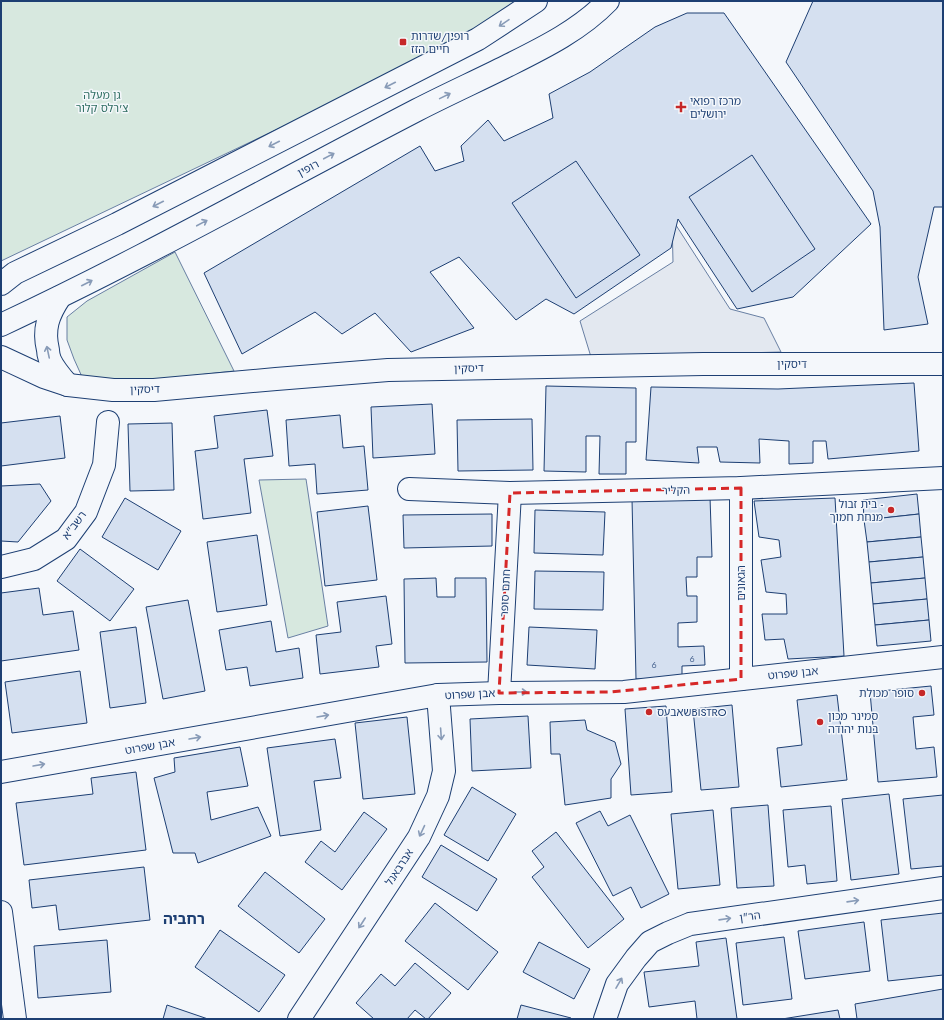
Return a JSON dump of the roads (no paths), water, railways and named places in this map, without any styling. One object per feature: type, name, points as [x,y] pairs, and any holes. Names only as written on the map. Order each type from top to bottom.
[{"type":"street","points":[[6,279],[118,224],[478,39],[536,1]]},
{"type":"street","name":"רופין","points":[[1,324],[60,297],[134,260],[418,110],[532,54],[569,33],[598,11],[608,1]]},
{"type":"street","points":[[60,297],[48,319],[46,342],[49,359],[68,385]]},
{"type":"street","name":"דיסקין","points":[[1,357],[44,377],[68,385],[113,390],[154,390],[388,370],[703,364],[943,366]]},
{"type":"street","name":"רשב\"א","points":[[1,567],[34,559],[66,539],[86,512],[104,465],[108,422]]},
{"type":"street","name":"הקליר","points":[[409,489],[510,493],[741,488],[943,478]]},
{"type":"street","name":"הגאונים","points":[[741,488],[741,679]]},
{"type":"street","name":"חתם סופר","points":[[499,692],[510,493]]},
{"type":"street","name":"אבן שפרוט","points":[[1,772],[438,696],[499,692],[624,692],[943,657]]},
{"type":"street","name":"אברבאנל","points":[[299,1019],[419,837],[438,796],[444,771],[438,696]]},
{"type":"street","name":"הר\"ן","points":[[605,1019],[617,984],[650,942],[690,924],[943,888]]},
{"type":"street","points":[[1,912],[15,1019]]},
{"type":"place","name":"רופין/שדרות חיים הזז","points":[[403,42]]},
{"type":"place","name":"מרכז רפואי ירושלים","points":[[681,107]]},
{"type":"place","name":"בית זבול - מנחת חמוך","points":[[891,510]]},
{"type":"place","name":"סופר מכולת","points":[[922,693]]},
{"type":"place","name":"שאבעסBISTRO","points":[[649,712]]},
{"type":"place","name":"סמינר מכון בנות יהודה","points":[[820,722]]},
{"type":"district","name":"רחביה","points":[[184,919]]},
{"type":"park label","name":"גן מעלה צ'רלס קלור","points":[[102,101]]}]
